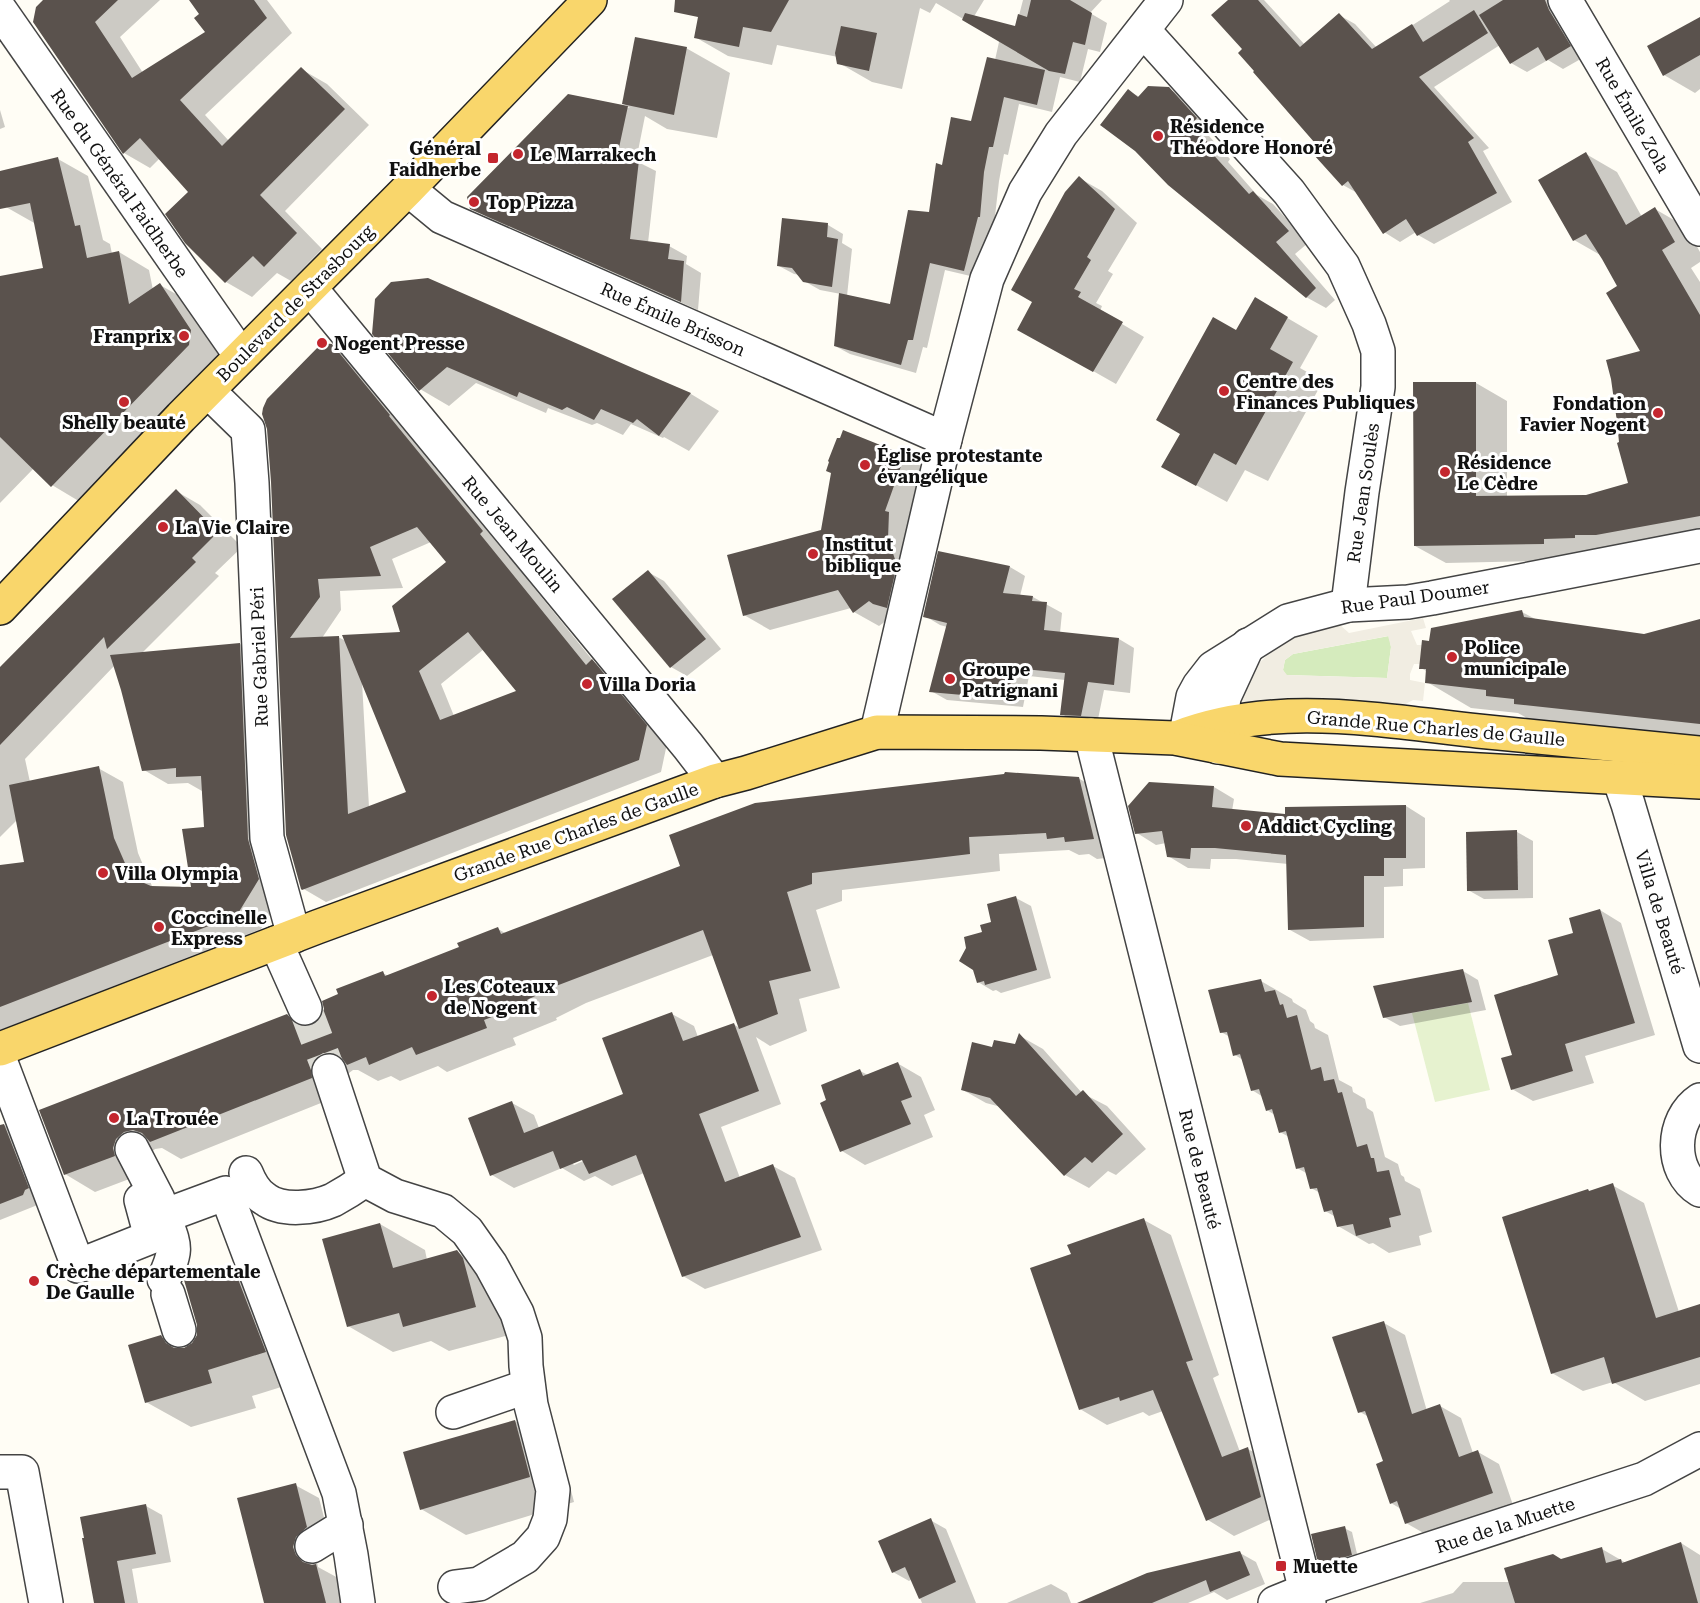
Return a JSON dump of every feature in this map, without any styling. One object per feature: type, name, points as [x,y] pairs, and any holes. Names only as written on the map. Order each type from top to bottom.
[{"type":"main road","name":"Boulevard de Strasbourg","points":[[0,608],[208,391],[408,189],[590,0]]},
{"type":"main road","name":"Grande Rue Charles de Gaulle","points":[[0,1049],[285,939],[715,781],[877,732],[1220,735],[1278,715],[1305,715],[1398,721],[1700,753]]},
{"type":"main road","name":"Grande Rue Charles de Gaulle","points":[[1220,735],[1280,759],[1700,782]]},
{"type":"street","points":[[0,9],[8,0]]},
{"type":"street","points":[[877,732],[945,439],[987,279],[1024,192],[1061,134],[1166,0]]},
{"type":"street","name":"Rue Émile Zola","points":[[1565,0],[1700,229]]},
{"type":"street","name":"Rue du Général Faidherbe","points":[[0,9],[241,357]]},
{"type":"street","name":"Rue Jean Soulès","points":[[1143,30],[1289,192],[1342,267],[1370,324],[1378,351],[1378,387],[1348,605]]},
{"type":"street","name":"Rue Émile Brisson","points":[[408,189],[442,217],[945,439]]},
{"type":"street","name":"Rue Jean Moulin","points":[[310,288],[715,781]]},
{"type":"street","name":"Rue Gabriel Péri","points":[[208,391],[248,430],[267,838],[285,939],[305,1008]]},
{"type":"street","name":"Rue Paul Doumer","points":[[1180,736],[1199,686],[1213,668],[1288,621],[1348,605],[1408,602],[1700,546]]},
{"type":"street","points":[[1220,735],[1224,697],[1248,645]]},
{"type":"street","name":"Rue de Beauté","points":[[1090,735],[1307,1596]]},
{"type":"street","name":"Villa de Beauté","points":[[1619,778],[1700,1046]]},
{"type":"street","points":[[0,1060],[78,1266],[151,1237],[156,1207]]},
{"type":"street","points":[[329,1071],[365,1180],[396,1196],[443,1211],[467,1231],[491,1265],[516,1313],[525,1338],[531,1405],[553,1490],[550,1519],[543,1537],[525,1557],[479,1584],[454,1587]]},
{"type":"street","points":[[1700,1100],[1684,1117],[1678,1135],[1678,1155],[1684,1173],[1700,1190]]},
{"type":"street","points":[[132,1149],[174,1244],[166,1286],[179,1330]]},
{"type":"street","points":[[246,1173],[252,1188],[266,1200],[285,1206],[307,1208],[331,1200],[365,1180]]},
{"type":"street","points":[[156,1207],[226,1193],[339,1493],[358,1603]]},
{"type":"street","points":[[453,1412],[528,1386]]},
{"type":"street","name":"Rue de la Muette","points":[[1275,1603],[1307,1596],[1644,1479],[1700,1449]]},
{"type":"street","points":[[0,1472],[22,1472],[46,1603]]},
{"type":"street","points":[[312,1546],[346,1525]]},
{"type":"green space","points":[[1389,636],[1391,647],[1387,678],[1286,675],[1283,670],[1285,660],[1293,654]]},
{"type":"green space","points":[[1468,1003],[1490,1090],[1435,1102],[1412,1013]]},
{"type":"shaded area","points":[[1423,618],[1426,628],[1411,631],[1417,645],[1422,645],[1420,664],[1414,664],[1410,680],[1425,683],[1423,701],[1413,700],[1402,706],[1247,706],[1239,702],[1244,678],[1280,643],[1298,634],[1339,624],[1349,633]],"holes":[[[1388,636],[1391,647],[1387,678],[1287,675],[1283,670],[1285,660],[1293,654]]]},
{"type":"building","points":[[43,0],[118,0],[95,22],[132,78],[205,32],[194,18],[199,14],[189,0],[254,0],[267,18],[180,100],[222,146],[301,67],[345,109],[260,195],[297,233],[264,267],[253,256],[225,283],[185,243],[165,214],[188,192],[140,138],[123,154],[33,22],[36,7]]},
{"type":"building","points":[[675,0],[789,0],[771,32],[743,27],[739,47],[694,38],[698,17],[674,12]]},
{"type":"building","points":[[1031,0],[1070,0],[1092,13],[1085,45],[1073,42],[1065,74],[1049,71],[962,20],[965,13],[1015,26],[1018,14],[1027,17]]},
{"type":"building","points":[[1228,0],[1258,0],[1300,47],[1339,13],[1372,49],[1412,24],[1423,42],[1474,10],[1488,33],[1419,77],[1474,138],[1468,142],[1497,193],[1417,236],[1406,219],[1383,234],[1348,181],[1342,186],[1314,155],[1321,150],[1253,72],[1238,53],[1242,49],[1211,15]]},
{"type":"building","points":[[1503,0],[1545,0],[1571,46],[1546,61],[1538,47],[1510,64],[1479,15]]},
{"type":"building","points":[[1700,17],[1700,55],[1663,76],[1647,46]]},
{"type":"building","points":[[841,26],[877,33],[869,71],[837,64],[835,53]]},
{"type":"building","points":[[635,37],[687,47],[674,115],[622,104]]},
{"type":"building","points":[[987,57],[1045,70],[1037,105],[1004,97],[993,147],[989,147],[984,172],[980,217],[978,217],[964,271],[930,263],[913,340],[908,340],[901,365],[834,346],[839,293],[890,304],[908,210],[929,212],[936,163],[942,165],[951,117],[971,121]]},
{"type":"building","points":[[1148,86],[1169,87],[1197,118],[1191,125],[1212,147],[1209,150],[1249,194],[1253,191],[1289,231],[1276,242],[1316,288],[1306,298],[1168,185],[1135,151],[1100,125],[1128,89],[1138,97]]},
{"type":"building","points":[[568,94],[628,106],[617,157],[639,160],[630,239],[670,244],[668,259],[684,261],[681,302],[470,209],[467,197]]},
{"type":"building","points":[[1586,152],[1626,225],[1655,207],[1675,242],[1662,250],[1700,315],[1700,516],[1596,535],[1544,539],[1544,544],[1414,546],[1413,382],[1476,382],[1476,496],[1586,495],[1628,483],[1617,443],[1619,442],[1617,422],[1606,360],[1640,351],[1606,293],[1617,286],[1602,259],[1586,234],[1573,241],[1538,180]]},
{"type":"building","points":[[58,157],[75,226],[80,225],[87,258],[119,251],[129,304],[160,283],[191,330],[189,345],[51,487],[0,437],[0,276],[43,268],[30,203],[0,209],[0,171]]},
{"type":"building","points":[[1079,176],[1115,209],[1087,257],[1091,260],[1074,289],[1081,292],[1078,297],[1123,322],[1093,372],[1017,330],[1032,302],[1011,290],[1065,192]]},
{"type":"building","points":[[782,218],[828,223],[827,237],[838,239],[832,287],[803,282],[792,268],[777,266]]},
{"type":"building","points":[[428,278],[691,393],[659,436],[637,419],[633,423],[601,409],[594,420],[567,407],[562,410],[519,392],[517,397],[447,367],[419,391],[372,334],[375,299],[391,282]]},
{"type":"building","name":"Centre des Finances Publiques","points":[[1255,297],[1288,317],[1270,349],[1293,362],[1236,465],[1214,453],[1196,486],[1161,467],[1180,434],[1156,420],[1213,317],[1236,330]]},
{"type":"building","points":[[322,343],[332,344],[483,531],[480,534],[586,665],[592,659],[647,725],[639,760],[302,890],[286,835],[271,482],[267,429],[262,414],[267,399]],"holes":[[[417,527],[446,562],[392,606],[400,632],[342,635],[406,792],[348,814],[339,636],[290,638],[320,597],[318,579],[381,576],[370,547]],[[468,632],[516,691],[440,720],[419,671]]]},
{"type":"building","name":"Institut biblique","points":[[843,430],[905,455],[885,511],[889,512],[888,539],[897,565],[887,608],[869,601],[853,613],[838,590],[743,616],[727,555],[821,530],[831,473],[826,471],[828,461],[837,438],[840,438]]},
{"type":"building","points":[[176,489],[218,532],[192,558],[196,562],[107,649],[104,637],[0,745],[0,667]]},
{"type":"building","points":[[938,551],[1010,566],[1003,593],[1033,596],[1032,601],[1047,602],[1044,630],[1119,638],[1114,685],[1088,682],[1081,716],[1060,715],[1065,673],[1013,668],[1008,699],[929,692],[947,623],[923,617]]},
{"type":"building","points":[[648,570],[706,639],[670,668],[612,599]]},
{"type":"building","points":[[1522,610],[1524,617],[1644,634],[1700,619],[1700,724],[1514,704],[1514,699],[1486,696],[1486,690],[1425,683],[1426,669],[1419,669],[1422,640],[1429,641],[1431,628]]},
{"type":"building","points":[[240,643],[248,839],[259,879],[237,915],[0,1007],[0,865],[24,862],[9,785],[99,766],[114,838],[128,870],[137,880],[151,886],[191,887],[182,829],[204,827],[201,776],[176,777],[176,768],[142,771],[110,655]]},
{"type":"building","points":[[1005,772],[1079,777],[1094,839],[1065,842],[1064,837],[1047,839],[1046,833],[969,837],[970,854],[812,873],[812,884],[787,892],[811,971],[769,981],[778,1014],[739,1029],[703,930],[556,986],[527,1000],[528,1003],[484,1020],[487,1028],[416,1055],[412,1047],[369,1065],[366,1057],[347,1065],[341,1057],[333,1053],[323,1053],[315,1059],[311,1067],[312,1078],[150,1142],[142,1133],[133,1130],[124,1132],[116,1139],[113,1148],[115,1156],[64,1175],[39,1110],[287,1014],[302,1027],[312,1025],[320,1018],[324,1009],[322,1001],[338,994],[336,989],[383,971],[385,976],[459,947],[457,943],[498,927],[501,934],[680,866],[669,835],[755,803],[1004,774]]},
{"type":"building","points":[[1149,782],[1214,786],[1212,807],[1285,814],[1285,807],[1406,805],[1406,858],[1384,858],[1384,876],[1364,876],[1364,927],[1288,930],[1286,855],[1191,848],[1190,859],[1167,857],[1162,831],[1135,834],[1128,806]]},
{"type":"building","points":[[1517,830],[1518,890],[1467,891],[1466,832]]},
{"type":"building","points":[[1016,896],[1037,970],[985,985],[984,981],[977,983],[973,970],[959,961],[966,948],[964,937],[982,932],[980,925],[991,922],[987,904]]},
{"type":"building","points":[[1600,909],[1635,1023],[1565,1044],[1573,1071],[1511,1090],[1501,1058],[1512,1055],[1494,995],[1558,975],[1548,940],[1573,933],[1569,918]]},
{"type":"building","points":[[1463,969],[1472,1002],[1383,1018],[1373,986]]},
{"type":"building","points":[[1261,979],[1265,992],[1275,990],[1280,1005],[1283,1004],[1287,1018],[1297,1015],[1311,1070],[1321,1067],[1324,1081],[1334,1079],[1338,1093],[1342,1092],[1357,1147],[1367,1144],[1371,1158],[1374,1158],[1377,1172],[1389,1170],[1401,1215],[1389,1218],[1391,1227],[1356,1236],[1353,1224],[1337,1227],[1332,1210],[1324,1212],[1317,1188],[1310,1189],[1304,1167],[1296,1169],[1286,1131],[1279,1133],[1272,1109],[1266,1111],[1259,1089],[1251,1091],[1240,1054],[1233,1056],[1227,1032],[1220,1033],[1208,990]]},
{"type":"building","points":[[672,1012],[683,1041],[734,1023],[759,1091],[699,1114],[725,1182],[773,1164],[801,1237],[682,1277],[636,1155],[589,1174],[582,1160],[560,1169],[553,1151],[490,1176],[468,1118],[512,1101],[524,1133],[623,1094],[602,1038]]},
{"type":"building","points":[[1019,1033],[1076,1096],[1083,1090],[1123,1134],[1092,1163],[1085,1157],[1064,1176],[990,1098],[961,1090],[972,1042],[992,1047],[994,1040],[1015,1044]]},
{"type":"building","points":[[898,1062],[912,1097],[901,1101],[911,1124],[840,1152],[820,1103],[826,1100],[821,1085],[860,1069],[863,1076]]},
{"type":"building","points":[[4,1124],[29,1188],[23,1195],[0,1204],[0,1125]]},
{"type":"building","points":[[1613,1183],[1656,1318],[1700,1304],[1700,1357],[1612,1384],[1604,1357],[1551,1374],[1502,1217]]},
{"type":"building","points":[[1144,1218],[1193,1360],[1186,1362],[1222,1457],[1248,1447],[1261,1497],[1206,1521],[1153,1390],[1120,1401],[1119,1397],[1079,1410],[1030,1268],[1071,1254],[1067,1245]]},
{"type":"building","points":[[380,1223],[393,1268],[457,1250],[463,1258],[476,1307],[403,1327],[399,1313],[347,1327],[322,1239]]},
{"type":"building","points":[[233,1266],[266,1352],[208,1370],[212,1383],[145,1403],[128,1345],[161,1335],[166,1343],[174,1348],[184,1348],[192,1343],[197,1335],[197,1325],[184,1280]]},
{"type":"building","points":[[1384,1321],[1412,1414],[1440,1404],[1459,1457],[1478,1450],[1493,1493],[1405,1524],[1397,1501],[1390,1504],[1376,1464],[1383,1461],[1365,1411],[1358,1413],[1332,1337]]},
{"type":"building","points":[[515,1420],[530,1477],[420,1510],[403,1452]]},
{"type":"building","points":[[296,1483],[307,1527],[296,1537],[293,1547],[296,1555],[303,1562],[316,1564],[326,1603],[264,1603],[237,1498]]},
{"type":"building","points":[[146,1504],[156,1554],[117,1561],[125,1603],[94,1603],[80,1517]]},
{"type":"building","points":[[931,1518],[956,1582],[919,1599],[905,1567],[892,1573],[878,1541]]},
{"type":"building","points":[[1345,1526],[1352,1555],[1326,1563],[1317,1559],[1311,1534]]},
{"type":"building","points":[[1681,1542],[1698,1603],[1515,1603],[1504,1568],[1553,1554],[1561,1559],[1602,1547],[1606,1563],[1621,1559],[1622,1563]]},
{"type":"building","points":[[1240,1551],[1250,1575],[1210,1592],[1206,1580],[1152,1603],[1077,1603],[1147,1573]]},
{"type":"tunnel","points":[[305,1008],[329,1071]]},
{"type":"place","name":"Résidence Théodore Honoré","points":[[1158,136]]},
{"type":"place","name":"Le Marrakech","points":[[518,154]]},
{"type":"place","name":"Général Faidherbe","points":[[493,158]]},
{"type":"place","name":"Top Pizza","points":[[474,202]]},
{"type":"place","name":"Franprix","points":[[184,336]]},
{"type":"place","name":"Nogent Presse","points":[[322,343]]},
{"type":"place","name":"Centre des Finances Publiques","points":[[1224,391]]},
{"type":"place","name":"Shelly beauté","points":[[124,402]]},
{"type":"place","name":"Fondation Favier Nogent","points":[[1658,413]]},
{"type":"place","name":"Église protestante évangélique","points":[[865,465]]},
{"type":"place","name":"Résidence Le Cèdre","points":[[1445,472]]},
{"type":"place","name":"La Vie Claire","points":[[163,527]]},
{"type":"place","name":"Institut biblique","points":[[813,554]]},
{"type":"place","name":"Police municipale","points":[[1452,657]]},
{"type":"place","name":"Groupe Patrignani","points":[[950,679]]},
{"type":"place","name":"Villa Doria","points":[[587,684]]},
{"type":"place","name":"Addict Cycling","points":[[1246,826]]},
{"type":"place","name":"Villa Olympia","points":[[103,873]]},
{"type":"place","name":"Coccinelle Express","points":[[159,927]]},
{"type":"place","name":"Les Coteaux de Nogent","points":[[432,996]]},
{"type":"place","name":"La Trouée","points":[[114,1118]]},
{"type":"place","name":"Crèche départementale De Gaulle","points":[[34,1281]]},
{"type":"place","name":"Muette","points":[[1281,1566]]}]
